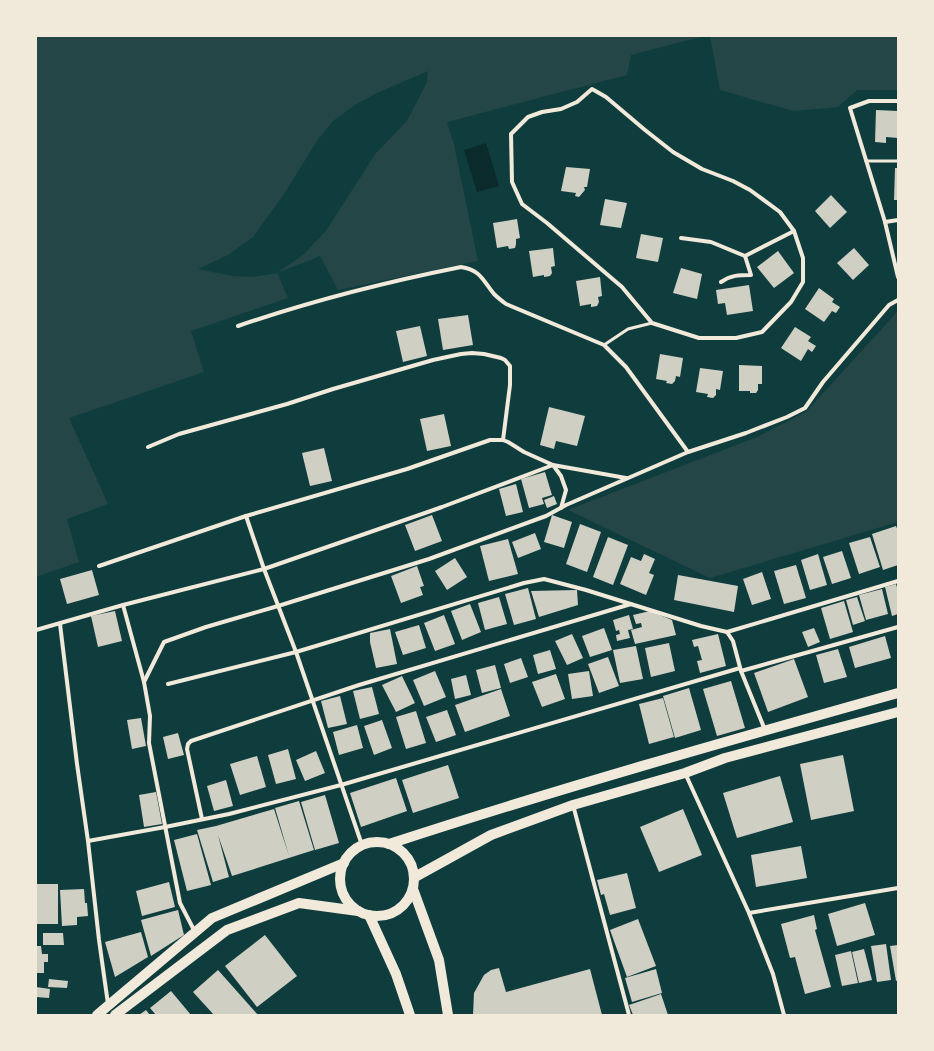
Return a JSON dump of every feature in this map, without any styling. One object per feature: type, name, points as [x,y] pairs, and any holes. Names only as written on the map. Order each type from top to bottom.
[{"type":"main road","points":[[389,844],[517,803],[765,730],[898,693]]},
{"type":"main road","points":[[415,877],[491,835],[573,805],[685,773],[725,758],[898,712]]},
{"type":"main road","points":[[115,1015],[228,930],[299,903],[358,911],[369,915],[380,916],[391,914],[401,908],[409,899],[414,889],[415,877],[412,866],[407,857],[399,849],[389,844],[380,842],[370,843],[351,853],[344,863],[341,874],[341,884],[344,895],[350,904],[358,911]]},
{"type":"main road","points":[[96,1015],[212,918],[344,863]]},
{"type":"main road","points":[[414,889],[439,960],[448,1015]]},
{"type":"main road","points":[[369,915],[396,974],[410,1015]]},
{"type":"street","points":[[592,89],[606,96],[673,152],[702,169],[733,181],[750,190],[780,212],[794,232],[803,258],[803,282],[790,302],[762,332],[736,338],[698,338],[652,323],[622,287],[547,223],[522,204],[512,182],[511,134],[528,117],[542,112],[561,109],[577,102],[592,89]]},
{"type":"street","points":[[898,101],[869,101],[850,108],[885,222],[898,278]]},
{"type":"street","points":[[885,222],[898,220]]},
{"type":"street","points":[[681,238],[711,242],[745,256],[794,232]]},
{"type":"street","points":[[721,282],[728,277],[751,275],[745,256]]},
{"type":"street","points":[[238,326],[298,307],[420,276],[461,267],[476,271],[495,295],[506,304],[604,345],[626,367],[688,452]]},
{"type":"street","points":[[144,682],[164,642],[206,627],[429,559],[546,516],[627,478],[688,452],[753,430],[787,417],[805,408],[823,382],[888,305],[898,300]]},
{"type":"street","points":[[148,447],[179,434],[288,404],[333,389],[433,360],[472,353],[501,358],[510,366],[510,385],[503,440]]},
{"type":"street","points":[[99,566],[246,516],[407,469],[490,440],[503,440],[524,452],[553,465],[627,478]]},
{"type":"street","points":[[553,465],[561,476],[566,490],[561,508]]},
{"type":"street","points":[[36,630],[122,605],[264,569],[442,507],[553,465]]},
{"type":"street","points":[[246,516],[264,569],[296,652],[362,846]]},
{"type":"street","points":[[168,684],[296,652],[510,587],[544,579],[701,626],[727,632],[898,581]]},
{"type":"street","points":[[202,819],[187,748],[191,741],[312,700],[631,604]]},
{"type":"street","points":[[122,605],[144,682],[150,716],[149,743],[180,903],[195,933]]},
{"type":"street","points":[[60,624],[76,764],[88,841],[98,940],[108,1006]]},
{"type":"street","points":[[88,841],[229,814],[341,785],[741,670],[898,627]]},
{"type":"street","points":[[727,632],[733,641],[741,670],[765,730]]},
{"type":"street","points":[[685,773],[749,913],[773,974],[784,1015]]},
{"type":"street","points":[[573,805],[629,1015]]},
{"type":"street","points":[[749,913],[898,888]]},
{"type":"lane","points":[[866,161],[898,160]]},
{"type":"lane","points":[[604,345],[628,329],[652,323]]},
{"type":"shaded area","points":[[36,36],[705,36],[631,55],[627,75],[447,122],[454,145],[478,261],[338,290],[320,256],[277,273],[288,298],[191,331],[204,372],[69,418],[108,504],[67,519],[79,562],[36,577]],"holes":[[[428,71],[427,82],[407,121],[376,153],[325,232],[303,255],[277,273],[252,277],[232,276],[198,269],[228,255],[253,237],[282,197],[317,141],[333,121],[355,105],[377,93]]]},
{"type":"shaded area","points":[[710,36],[898,36],[898,90],[857,90],[838,107],[793,111],[720,90]]},
{"type":"shaded area","points":[[486,143],[499,186],[477,192],[464,150]]},
{"type":"shaded area","points":[[898,311],[898,522],[710,578],[568,510],[757,437],[806,412]]},
{"type":"building","points":[[876,110],[898,111],[898,138],[886,137],[886,143],[875,142]]},
{"type":"building","points":[[566,167],[590,169],[587,187],[584,187],[585,190],[579,197],[575,196],[576,193],[561,191]]},
{"type":"building","points":[[895,168],[898,168],[898,200],[894,200]]},
{"type":"building","points":[[831,195],[847,212],[830,228],[815,211]]},
{"type":"building","points":[[605,199],[627,203],[621,228],[600,225]]},
{"type":"building","points":[[517,219],[520,238],[516,239],[515,248],[509,249],[508,246],[497,248],[493,223]]},
{"type":"building","points":[[641,234],[663,238],[658,262],[636,258]]},
{"type":"building","points":[[553,248],[555,266],[551,267],[552,273],[550,276],[544,277],[544,275],[533,277],[529,251]]},
{"type":"building","points":[[854,248],[869,265],[853,280],[837,263]]},
{"type":"building","points":[[778,251],[794,273],[774,288],[757,267]]},
{"type":"building","points":[[681,268],[702,274],[697,299],[673,293]]},
{"type":"building","points":[[600,277],[602,296],[598,297],[599,302],[597,306],[591,307],[591,304],[580,306],[576,281]]},
{"type":"building","points":[[749,285],[753,311],[727,315],[725,303],[718,304],[716,290]]},
{"type":"building","points":[[819,288],[834,299],[832,302],[840,307],[836,313],[832,311],[824,322],[805,309]]},
{"type":"building","points":[[468,315],[473,345],[443,350],[438,319]]},
{"type":"building","points":[[420,326],[427,356],[403,362],[396,331]]},
{"type":"building","points":[[795,327],[811,337],[808,341],[816,346],[812,352],[808,349],[801,361],[781,348]]},
{"type":"building","points":[[660,354],[683,358],[680,377],[676,376],[675,381],[672,384],[666,383],[667,381],[656,379]]},
{"type":"building","points":[[739,365],[762,366],[762,384],[758,384],[758,390],[756,393],[750,393],[750,391],[739,391]]},
{"type":"building","points":[[700,368],[723,371],[720,390],[716,389],[716,395],[713,398],[707,397],[708,394],[696,392]]},
{"type":"building","points":[[549,407],[585,416],[577,446],[556,441],[554,449],[540,445]]},
{"type":"building","points":[[444,414],[451,446],[427,451],[420,419]]},
{"type":"building","points":[[324,448],[332,481],[310,486],[302,453]]},
{"type":"building","points":[[545,472],[552,495],[542,498],[544,504],[529,508],[521,479]]},
{"type":"building","points":[[516,484],[523,512],[506,516],[499,489]]},
{"type":"building","points":[[554,496],[557,504],[547,508],[544,500]]},
{"type":"building","points":[[432,515],[442,541],[415,551],[405,525]]},
{"type":"building","points":[[552,515],[572,522],[564,548],[544,542]]},
{"type":"building","points":[[580,524],[601,532],[587,572],[566,564]]},
{"type":"building","points":[[896,526],[898,531],[898,565],[883,570],[872,534]]},
{"type":"building","points":[[535,533],[541,549],[518,558],[512,542]]},
{"type":"building","points":[[608,537],[628,545],[613,585],[593,577]]},
{"type":"building","points":[[870,537],[880,567],[859,574],[849,543]]},
{"type":"building","points":[[508,539],[518,574],[489,581],[480,546]]},
{"type":"building","points":[[842,551],[851,578],[832,584],[823,557]]},
{"type":"building","points":[[644,554],[655,559],[649,573],[654,575],[646,595],[620,584],[631,557],[641,561]]},
{"type":"building","points":[[818,554],[827,585],[810,590],[801,560]]},
{"type":"building","points":[[455,558],[467,577],[447,590],[435,571]]},
{"type":"building","points":[[796,565],[806,598],[784,604],[774,571]]},
{"type":"building","points":[[417,566],[424,586],[420,587],[423,595],[401,603],[391,576]]},
{"type":"building","points":[[92,570],[99,595],[67,604],[60,579]]},
{"type":"building","points":[[762,572],[771,599],[752,605],[743,579]]},
{"type":"building","points":[[678,575],[738,586],[734,612],[674,600]]},
{"type":"building","points":[[896,584],[898,591],[898,614],[892,616],[885,587]]},
{"type":"building","points":[[528,588],[536,619],[514,625],[505,594]]},
{"type":"building","points":[[882,589],[888,614],[866,620],[859,595]]},
{"type":"building","points":[[577,590],[578,605],[539,617],[531,591]]},
{"type":"building","points":[[499,597],[507,624],[485,630],[478,603]]},
{"type":"building","points":[[857,597],[865,621],[853,625],[846,600]]},
{"type":"building","points":[[844,601],[853,632],[830,639],[821,608]]},
{"type":"building","points":[[470,604],[481,632],[462,640],[451,611]]},
{"type":"building","points":[[115,611],[122,641],[98,647],[91,616]]},
{"type":"building","points":[[650,611],[672,620],[676,635],[635,644],[631,630],[642,627],[641,623],[636,624],[633,615]]},
{"type":"building","points":[[444,615],[455,644],[435,651],[424,623]]},
{"type":"building","points":[[629,615],[633,629],[628,630],[630,638],[617,641],[616,635],[620,634],[619,630],[616,631],[613,620]]},
{"type":"building","points":[[419,625],[426,648],[403,655],[395,632]]},
{"type":"building","points":[[604,628],[612,650],[590,657],[582,636]]},
{"type":"building","points":[[814,628],[820,642],[808,647],[802,632]]},
{"type":"building","points":[[390,629],[397,664],[376,668],[370,642],[370,633]]},
{"type":"building","points":[[572,634],[583,658],[567,665],[555,641]]},
{"type":"building","points":[[718,634],[726,666],[700,673],[697,661],[702,660],[698,646],[694,647],[692,640]]},
{"type":"building","points":[[885,636],[891,658],[855,668],[849,647]]},
{"type":"building","points":[[669,643],[675,671],[651,677],[645,648]]},
{"type":"building","points":[[636,646],[643,679],[620,683],[613,650]]},
{"type":"building","points":[[838,649],[847,677],[824,683],[816,655]]},
{"type":"building","points":[[550,650],[556,669],[538,674],[533,655]]},
{"type":"building","points":[[608,657],[619,686],[599,693],[588,664]]},
{"type":"building","points":[[521,658],[528,677],[510,683],[504,664]]},
{"type":"building","points":[[794,659],[808,697],[768,712],[754,673]]},
{"type":"building","points":[[495,665],[501,688],[482,693],[476,670]]},
{"type":"building","points":[[435,671],[446,697],[424,706],[413,680]]},
{"type":"building","points":[[589,671],[593,696],[572,699],[568,674]]},
{"type":"building","points":[[556,674],[565,699],[542,707],[532,682]]},
{"type":"building","points":[[466,675],[471,695],[455,699],[451,679]]},
{"type":"building","points":[[402,676],[415,703],[396,712],[382,685]]},
{"type":"building","points":[[731,681],[745,728],[717,736],[703,689]]},
{"type":"building","points":[[372,687],[379,714],[360,719],[353,691]]},
{"type":"building","points":[[689,688],[701,730],[675,738],[663,696]]},
{"type":"building","points":[[501,689],[510,716],[465,732],[455,705]]},
{"type":"building","points":[[340,696],[347,724],[328,728],[321,701]]},
{"type":"building","points":[[663,698],[674,737],[649,744],[639,704]]},
{"type":"building","points":[[447,710],[456,735],[436,742],[426,717]]},
{"type":"building","points":[[416,711],[426,743],[406,749],[396,717]]},
{"type":"building","points":[[141,718],[146,746],[132,749],[127,720]]},
{"type":"building","points":[[382,720],[392,748],[374,755],[364,726]]},
{"type":"building","points":[[357,725],[363,748],[339,755],[333,732]]},
{"type":"building","points":[[178,733],[184,755],[168,759],[163,737]]},
{"type":"building","points":[[288,749],[296,779],[276,784],[268,755]]},
{"type":"building","points":[[316,751],[325,773],[305,781],[296,760]]},
{"type":"building","points":[[843,755],[854,811],[811,820],[800,764]]},
{"type":"building","points":[[257,756],[266,787],[240,795],[230,764]]},
{"type":"building","points":[[448,765],[459,798],[413,813],[402,780]]},
{"type":"building","points":[[780,776],[793,822],[737,838],[723,793]]},
{"type":"building","points":[[396,778],[407,811],[361,827],[350,793]]},
{"type":"building","points":[[226,780],[233,806],[214,811],[207,786]]},
{"type":"building","points":[[156,792],[162,824],[144,827],[139,795]]},
{"type":"building","points":[[325,795],[339,843],[315,850],[301,802]]},
{"type":"building","points":[[299,801],[314,850],[232,876],[218,835],[229,877],[213,882],[197,830],[274,809],[289,856],[275,808]]},
{"type":"building","points":[[683,809],[702,855],[659,872],[640,827]]},
{"type":"building","points":[[197,834],[211,885],[187,891],[174,840]]},
{"type":"building","points":[[801,846],[807,878],[756,887],[751,855]]},
{"type":"building","points":[[627,873],[636,908],[610,915],[604,894],[601,895],[597,880]]},
{"type":"building","points":[[169,882],[175,907],[142,916],[136,891]]},
{"type":"building","points":[[36,884],[58,884],[58,924],[36,924]]},
{"type":"building","points":[[84,889],[88,916],[77,917],[77,925],[62,926],[60,890]]},
{"type":"building","points":[[865,903],[875,935],[837,946],[828,914]]},
{"type":"building","points":[[178,910],[184,935],[151,956],[141,920]]},
{"type":"building","points":[[814,915],[817,929],[815,930],[831,987],[805,994],[795,957],[790,958],[781,924]]},
{"type":"building","points":[[638,919],[656,966],[627,977],[610,930]]},
{"type":"building","points":[[141,932],[148,957],[115,977],[105,942]]},
{"type":"building","points":[[43,933],[63,933],[64,945],[43,945]]},
{"type":"building","points":[[265,935],[297,976],[257,1007],[225,966]]},
{"type":"building","points":[[886,944],[891,980],[877,982],[871,946]]},
{"type":"building","points":[[898,945],[898,980],[896,981],[890,946]]},
{"type":"building","points":[[36,946],[41,946],[42,954],[48,954],[48,962],[44,962],[44,973],[37,973]]},
{"type":"building","points":[[864,949],[872,980],[859,983],[852,952]]},
{"type":"building","points":[[851,951],[858,983],[842,986],[835,955]]},
{"type":"building","points":[[499,968],[506,992],[590,969],[602,1015],[473,1015],[474,993],[484,975],[491,970]]},
{"type":"building","points":[[656,969],[662,993],[632,1002],[625,978]]},
{"type":"building","points":[[218,970],[258,1015],[214,1015],[193,992]]},
{"type":"building","points":[[49,979],[68,981],[67,988],[48,987]]},
{"type":"building","points":[[36,987],[50,989],[49,998],[36,997]]},
{"type":"building","points":[[171,991],[191,1015],[156,1015],[150,1008]]},
{"type":"building","points":[[661,994],[668,1015],[633,1015],[629,1005]]},
{"type":"building","points":[[146,1010],[150,1015],[139,1015]]}]
